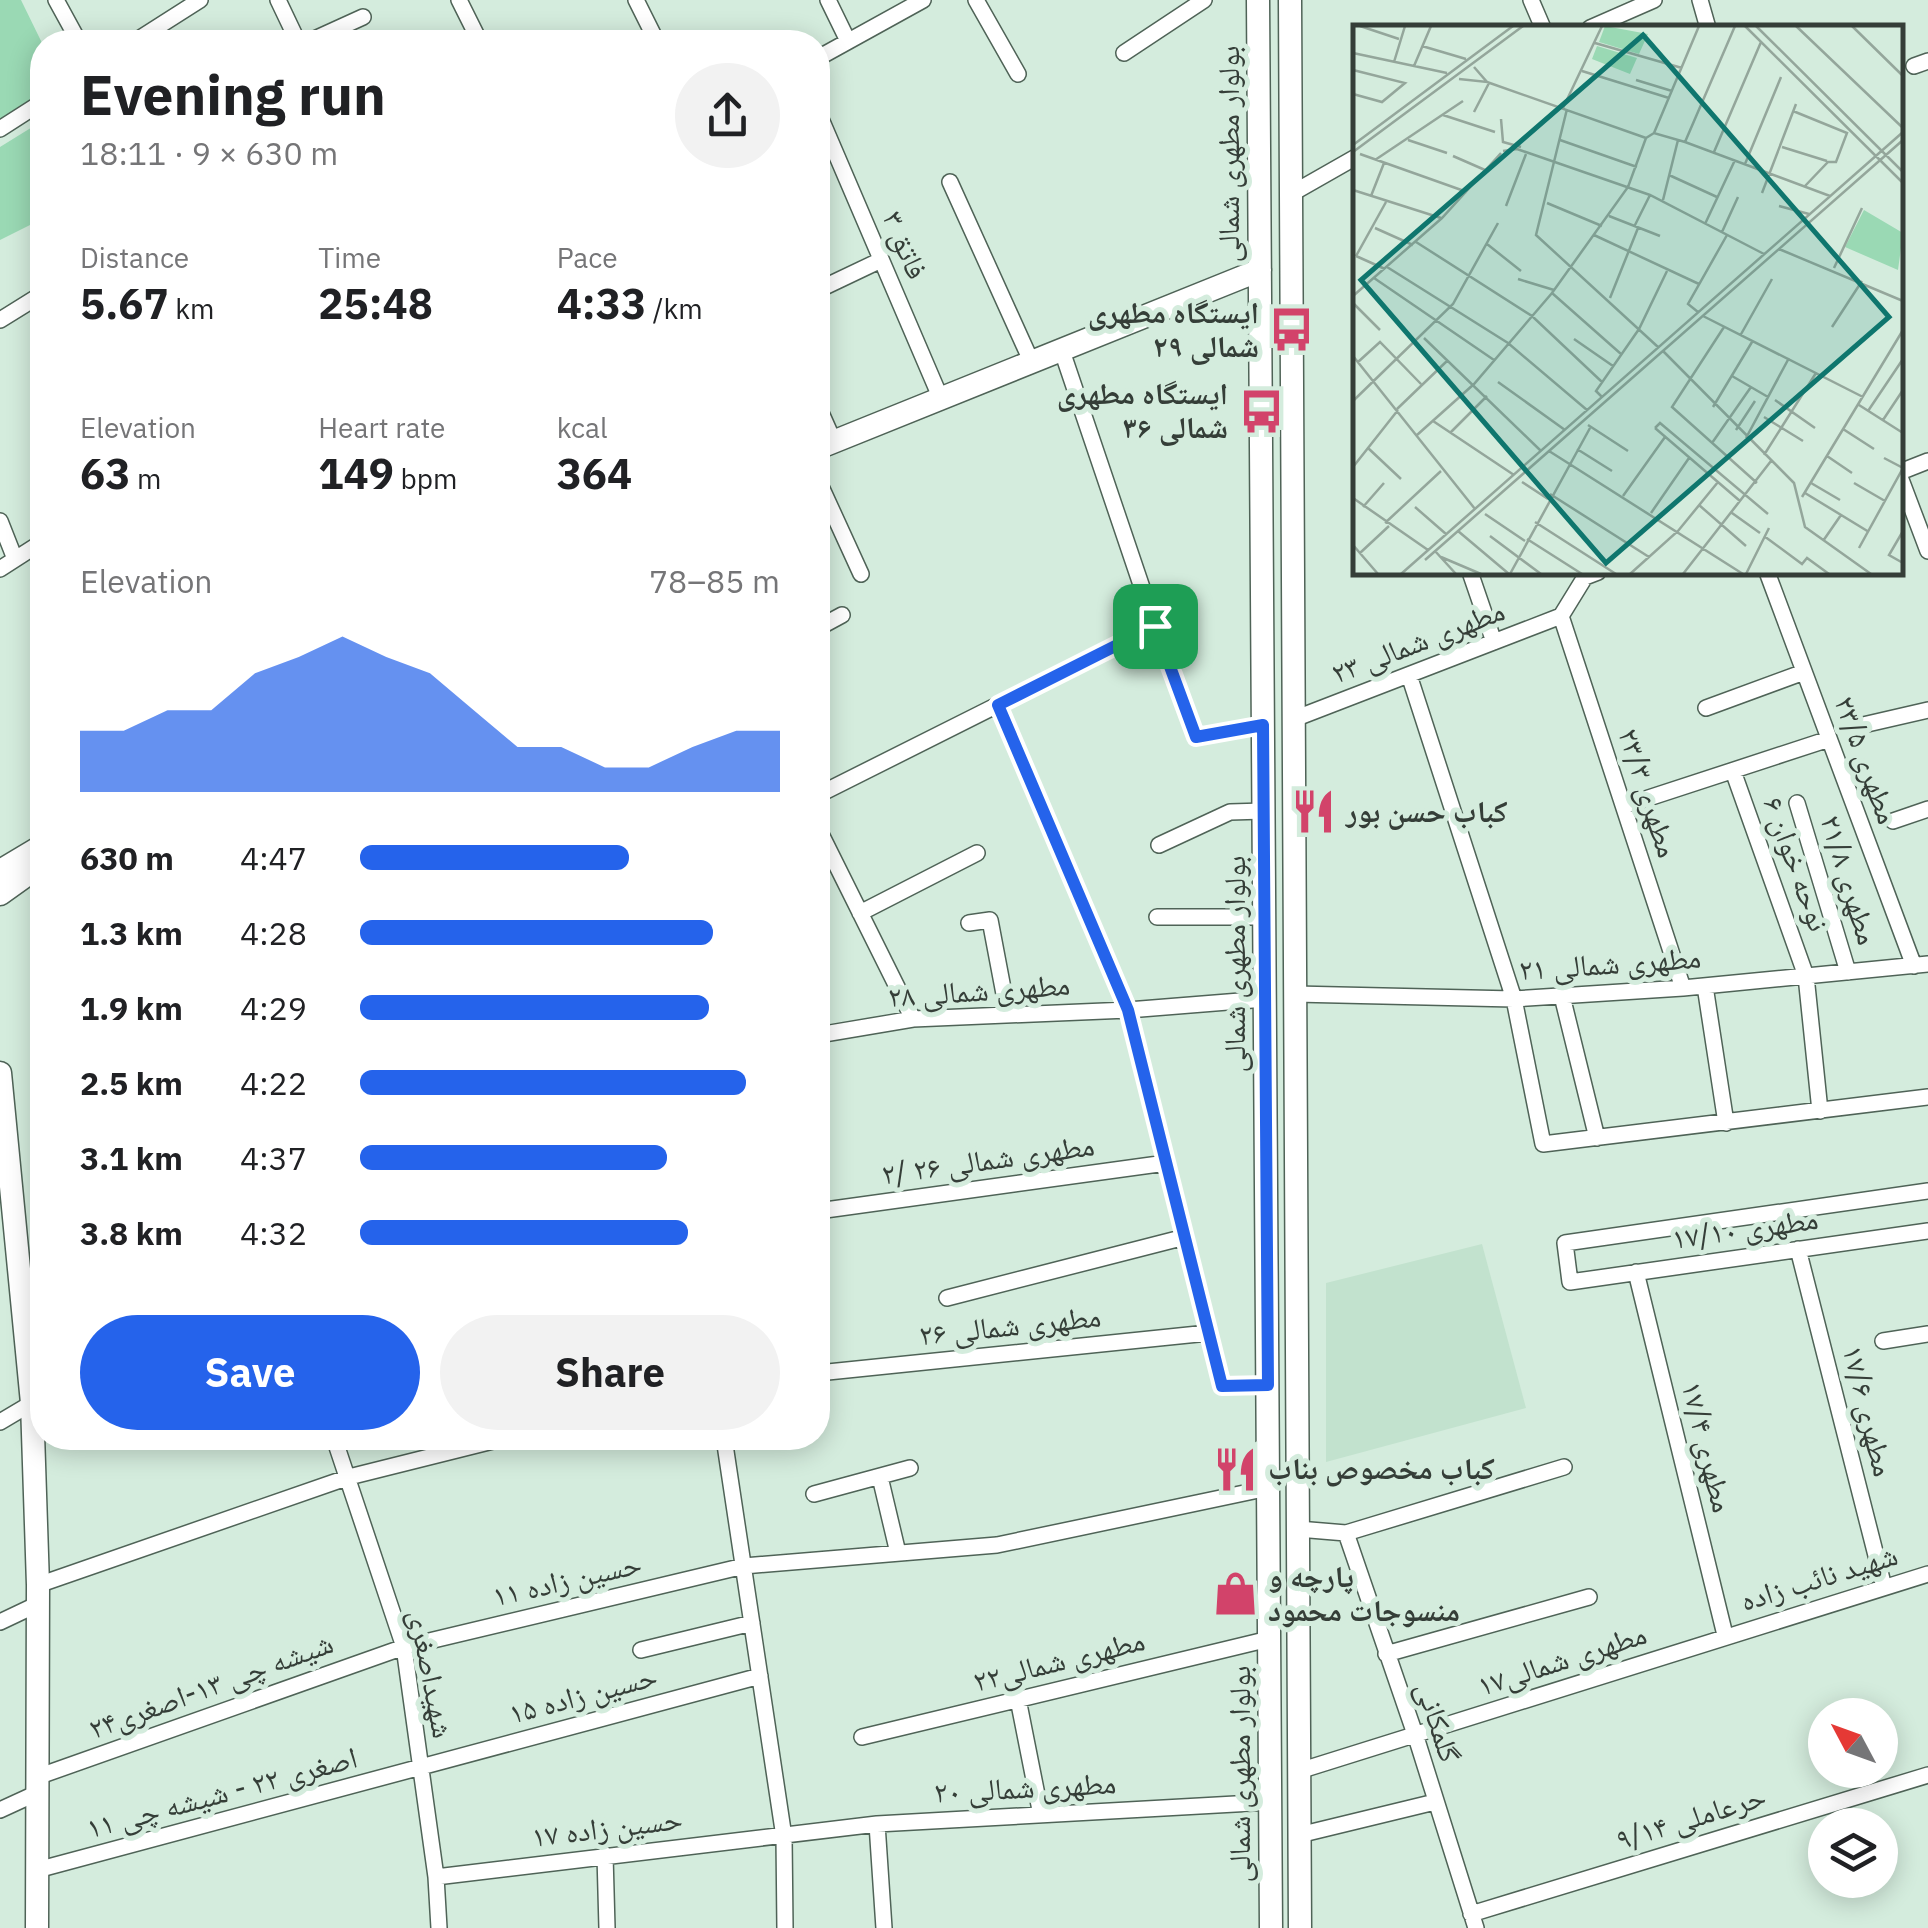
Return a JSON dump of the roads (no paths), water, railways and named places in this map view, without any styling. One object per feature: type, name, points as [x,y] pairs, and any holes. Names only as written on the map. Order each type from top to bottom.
[{"type":"main road","name":"بولوار مطهری شمالی","points":[[1258,0],[1272,1928]]},
{"type":"main road","name":"بولوار مطهری شمالی","points":[[1290,0],[1300,1928]]},
{"type":"main road","points":[[830,443],[1260,270]]},
{"type":"main road","points":[[1261,502],[1293,500]]},
{"type":"main road","points":[[0,871],[30,853]]},
{"type":"main road","points":[[0,894],[30,873]]},
{"type":"main road","points":[[0,1073],[7,1222],[30,1389]]},
{"type":"main road","points":[[0,1124],[6,1154]]},
{"type":"main road","points":[[33,1450],[38,1594],[37,1928]]},
{"type":"street","points":[[56,0],[72,30]]},
{"type":"street","points":[[153,30],[200,0]]},
{"type":"street","points":[[278,0],[292,30]]},
{"type":"street","points":[[460,0],[474,30]]},
{"type":"street","points":[[636,0],[651,30]]},
{"type":"street","points":[[828,0],[848,42]]},
{"type":"street","points":[[830,52],[923,0]]},
{"type":"street","points":[[976,0],[1018,74]]},
{"type":"street","points":[[1124,54],[1204,0]]},
{"type":"street","points":[[1531,0],[1542,25]]},
{"type":"street","points":[[1597,25],[1654,0]]},
{"type":"street","points":[[1700,0],[1707,25]]},
{"type":"street","points":[[334,30],[363,17]]},
{"type":"street","points":[[0,129],[30,110]]},
{"type":"street","name":"فاتق ۳","points":[[830,140],[941,399]]},
{"type":"street","points":[[1291,194],[1353,159]]},
{"type":"street","points":[[950,182],[1032,363]]},
{"type":"street","points":[[830,284],[882,260]]},
{"type":"street","points":[[0,320],[30,301]]},
{"type":"street","points":[[1062,352],[1196,737],[1263,725]]},
{"type":"street","points":[[1903,473],[1928,461]]},
{"type":"street","points":[[1903,482],[1928,551]]},
{"type":"street","points":[[830,506],[861,574]]},
{"type":"street","points":[[0,521],[15,559]]},
{"type":"street","points":[[0,569],[30,550]]},
{"type":"street","points":[[1471,575],[1494,642]]},
{"type":"street","points":[[1561,616],[1585,577],[1590,575]]},
{"type":"street","name":"مطهری ۲۳/۵","points":[[1768,575],[1829,739],[1921,965]]},
{"type":"street","points":[[830,621],[842,614]]},
{"type":"street","name":"مطهری شمالی ۲۳","points":[[1294,719],[1561,616]]},
{"type":"street","name":"مطهری ۲۳/۳","points":[[1561,616],[1683,988]]},
{"type":"street","points":[[830,788],[1155,626]]},
{"type":"street","points":[[1706,708],[1804,672]]},
{"type":"street","points":[[1409,675],[1514,999],[1543,1144],[1928,1097]]},
{"type":"street","points":[[998,705],[1128,1010],[1222,1386],[1268,1385]]},
{"type":"street","points":[[1864,725],[1928,710]]},
{"type":"street","points":[[1624,806],[1829,739]]},
{"type":"street","name":"نوحه خوان ۶","points":[[1733,771],[1806,976],[1820,1111]]},
{"type":"street","name":"مطهری ۲۱/۸","points":[[1797,802],[1848,972]]},
{"type":"street","points":[[1892,821],[1928,809]]},
{"type":"street","points":[[1160,846],[1230,812],[1264,811]]},
{"type":"street","points":[[830,852],[913,1019]]},
{"type":"street","points":[[860,913],[977,854]]},
{"type":"street","points":[[1157,917],[1264,916]]},
{"type":"street","points":[[970,923],[990,920],[1008,1015]]},
{"type":"street","name":"مطهری شمالی ۲۱","points":[[1295,994],[1514,999],[1683,988],[1921,965]]},
{"type":"street","points":[[1705,986],[1726,1123]]},
{"type":"street","points":[[1562,996],[1597,1138]]},
{"type":"street","name":"مطهری شمالی ۲۸","points":[[830,1033],[913,1019],[1128,1010],[1265,999]]},
{"type":"street","name":"مطهری شمالی ۲۶ /۲","points":[[830,1209],[1166,1163]]},
{"type":"street","name":"مطهری ۱۷/۱۰","points":[[1928,1191],[1565,1244],[1570,1282],[1928,1231]]},
{"type":"street","points":[[947,1298],[1185,1237]]},
{"type":"street","name":"مطهری ۱۷/۶","points":[[1798,1249],[1884,1587]]},
{"type":"street","name":"مطهری ۱۷/۴","points":[[1636,1272],[1725,1635]]},
{"type":"street","name":"مطهری شمالی ۲۶","points":[[830,1373],[1208,1332]]},
{"type":"street","points":[[1882,1341],[1928,1334]]},
{"type":"street","points":[[0,1422],[30,1404]]},
{"type":"street","name":"شهیداصغری","points":[[339,1450],[404,1647],[436,1877],[439,1928]]},
{"type":"street","points":[[0,1622],[38,1594],[349,1477],[457,1450]]},
{"type":"street","points":[[726,1450],[784,1837],[785,1928]]},
{"type":"street","points":[[814,1494],[910,1468]]},
{"type":"street","points":[[1298,1530],[1346,1533],[1564,1468]]},
{"type":"street","points":[[880,1477],[898,1553]]},
{"type":"street","name":"حسین زاده ۱۱","points":[[404,1647],[744,1566],[997,1545],[1268,1488]]},
{"type":"street","name":"گلمکانی","points":[[1346,1533],[1474,1921]]},
{"type":"street","name":"شهید نائب زاده","points":[[1725,1635],[1928,1574]]},
{"type":"street","points":[[1386,1654],[1589,1596]]},
{"type":"street","points":[[641,1650],[752,1623]]},
{"type":"street","name":"مطهری شمالی۱۷","points":[[1299,1771],[1416,1737],[1725,1635]]},
{"type":"street","name":"مطهری شمالی۲۲","points":[[862,1737],[1270,1638]]},
{"type":"street","name":"شیشه چی ۱۳-اصغری۲۴","points":[[0,1810],[37,1785],[404,1647]]},
{"type":"street","name":"حسین زاده ۱۵","points":[[421,1768],[760,1676]]},
{"type":"street","points":[[1018,1700],[1041,1814]]},
{"type":"street","name":"اصغری ۲۲ - شیشه چی ۱۱","points":[[37,1870],[421,1768]]},
{"type":"street","name":"حرعاملی ۹/۱۴","points":[[1474,1921],[1928,1775]]},
{"type":"street","name":"مطهری شمالی ۲۰","points":[[784,1837],[877,1824],[1271,1802]]},
{"type":"street","points":[[1300,1835],[1435,1802]]},
{"type":"street","points":[[877,1824],[884,1928]]},
{"type":"street","name":"حسین زاده ۱۷","points":[[436,1877],[784,1837]]},
{"type":"street","points":[[606,1855],[607,1928]]},
{"type":"place","name":"ایستگاه مطهری شمالی ۲۹","points":[[1292,330]]},
{"type":"place","name":"ایستگاه مطهری شمالی ۳۶","points":[[1261,411]]},
{"type":"place","name":"كباب حسن بور","points":[[1313,812]]},
{"type":"place","name":"كباب مخصوص بناب","points":[[1235,1469]]},
{"type":"place","name":"پارچه و منسوجات محمود","points":[[1235,1594]]}]
